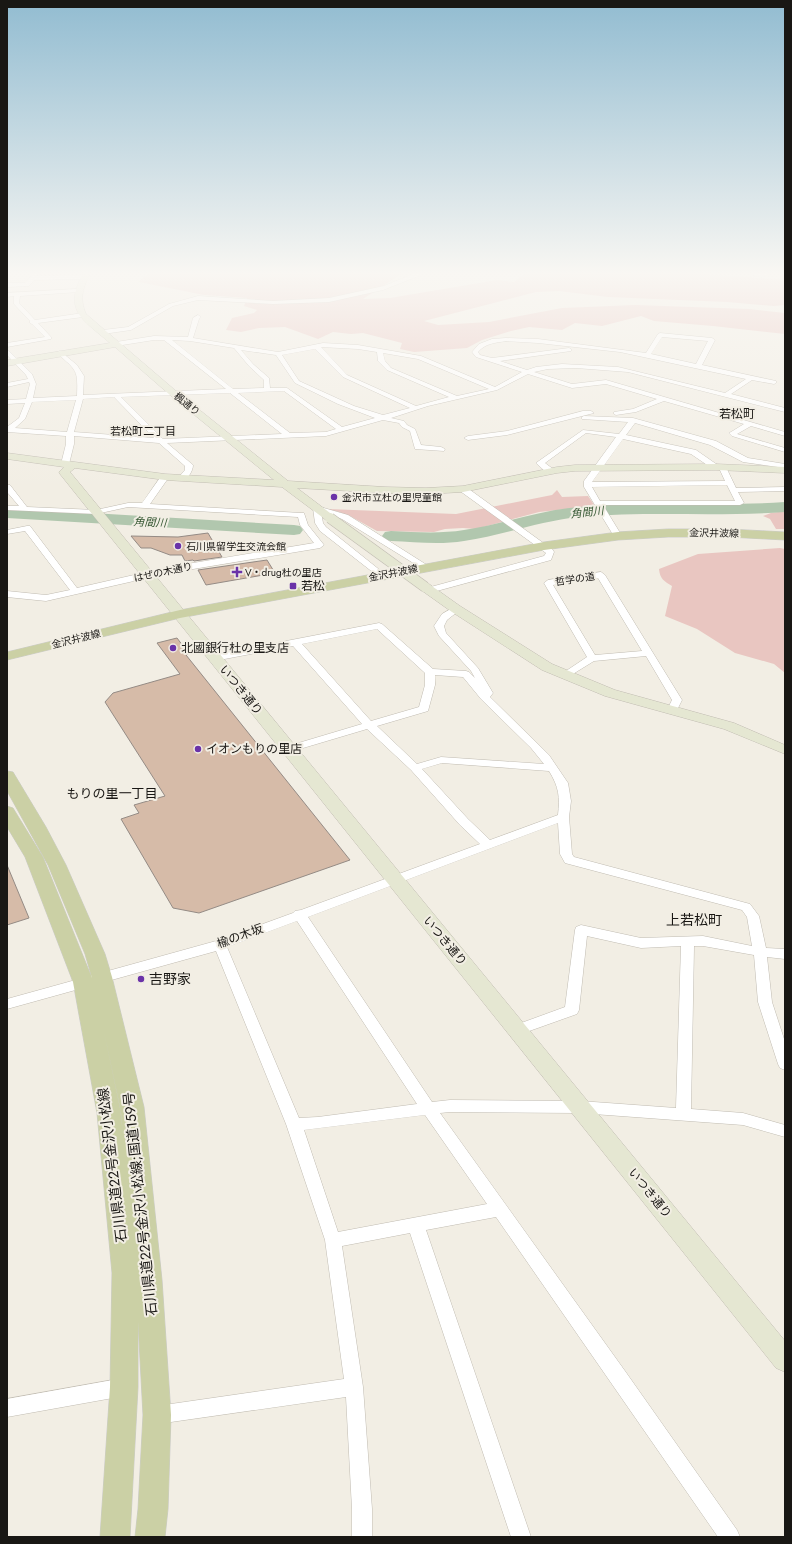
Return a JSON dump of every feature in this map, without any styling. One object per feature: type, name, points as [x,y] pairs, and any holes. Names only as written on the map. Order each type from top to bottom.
[{"type":"main road","name":"金沢井波線","points":[[7,656],[180,614],[382,575],[544,546],[618,536],[668,533],[707,532],[785,536]]},
{"type":"main road","name":"石川県道22号金沢小松線;国道159号","points":[[7,776],[57,865],[95,954],[92,979],[132,1108],[149,1280],[157,1415],[153,1509],[150,1537]]},
{"type":"main road","name":"石川県道22号金沢小松線","points":[[7,812],[34,857],[92,979],[110,1121],[125,1273],[124,1387],[115,1537]]},
{"type":"street","points":[[7,363],[116,344]]},
{"type":"street","name":"楓通り","points":[[116,344],[173,393],[286,485],[330,518],[456,609],[547,667],[610,692],[729,726],[785,750]]},
{"type":"street","points":[[173,344],[288,435]]},
{"type":"street","points":[[217,344],[278,354],[323,345],[339,345],[419,357],[495,388]]},
{"type":"street","points":[[484,344],[476,349],[475,352],[478,356],[572,386],[606,382],[628,370]]},
{"type":"street","points":[[562,344],[630,352],[774,382]]},
{"type":"street","points":[[647,356],[654,344]]},
{"type":"street","points":[[698,366],[710,344]]},
{"type":"street","points":[[236,347],[267,379],[267,389]]},
{"type":"street","points":[[317,347],[345,376],[416,408]]},
{"type":"street","points":[[490,360],[563,350],[647,356]]},
{"type":"street","points":[[380,351],[379,356],[381,362],[389,369],[456,398]]},
{"type":"street","points":[[7,352],[29,374],[33,384],[22,419],[8,429]]},
{"type":"street","points":[[60,353],[75,366],[80,373],[80,397],[70,435],[69,465]]},
{"type":"street","points":[[278,354],[297,382],[354,410],[378,418],[402,422],[404,426],[413,430],[418,447],[441,449]]},
{"type":"street","points":[[8,429],[161,441],[326,434],[426,404],[495,388],[528,372],[546,368],[575,366],[610,367],[628,370],[785,410]]},
{"type":"street","points":[[726,395],[751,378]]},
{"type":"street","points":[[7,385],[32,380]]},
{"type":"street","points":[[606,382],[785,434]]},
{"type":"street","points":[[7,402],[116,395],[285,389],[342,430]]},
{"type":"street","points":[[116,395],[161,441],[189,465],[189,470],[182,478]]},
{"type":"street","points":[[468,438],[507,433],[583,413],[630,412],[662,399]]},
{"type":"street","points":[[584,418],[633,420],[713,443],[746,460],[785,466]]},
{"type":"street","points":[[618,536],[588,484],[589,478],[633,420]]},
{"type":"street","points":[[751,424],[733,433],[785,450]]},
{"type":"street","points":[[550,471],[540,463],[585,431],[621,436],[693,452],[719,467],[732,486],[740,503],[601,507]]},
{"type":"street","points":[[7,456],[165,477],[286,485],[426,491],[463,489],[550,471],[597,468],[719,467],[785,470]]},
{"type":"street","name":"いつき通り","points":[[69,465],[64,472],[785,1360]]},
{"type":"street","points":[[7,508],[101,517],[118,506],[144,506],[165,477]]},
{"type":"street","points":[[588,484],[732,486],[785,489]]},
{"type":"street","points":[[7,487],[25,509]]},
{"type":"street","points":[[428,588],[548,558],[550,552],[544,546],[463,489]]},
{"type":"street","name":"はぜの木通り","points":[[7,594],[46,598],[148,574],[222,560],[320,545],[304,525],[301,515],[144,506]]},
{"type":"street","points":[[382,575],[323,529],[319,523],[317,508],[345,517],[426,567]]},
{"type":"street","points":[[7,532],[27,528],[75,591]]},
{"type":"street","name":"哲学の道","points":[[592,658],[548,583],[601,575],[649,653]]},
{"type":"street","points":[[456,609],[443,617],[439,626],[442,634],[475,670],[488,693],[485,697]]},
{"type":"street","points":[[214,658],[378,626],[430,672],[466,674],[485,697],[545,757],[562,783],[565,801],[563,817],[566,854],[569,860],[746,907],[753,916],[760,952],[765,1002],[785,1064]]},
{"type":"street","points":[[295,642],[370,726],[415,768],[464,822],[487,844]]},
{"type":"street","points":[[565,675],[592,658],[649,653],[677,700],[672,710]]},
{"type":"street","points":[[289,749],[424,709],[430,685],[430,672]]},
{"type":"street","points":[[415,768],[440,760],[552,768]]},
{"type":"street","name":"楡の木坂","points":[[7,1004],[92,979],[220,945],[299,914],[563,817]]},
{"type":"street","points":[[299,914],[428,1108],[624,1383],[730,1537]]},
{"type":"street","points":[[518,1030],[572,1010],[581,930],[642,943],[702,941],[760,952],[785,954]]},
{"type":"street","points":[[683,1115],[688,941]]},
{"type":"street","points":[[220,945],[294,1124],[333,1240],[354,1387],[362,1509],[362,1537]]},
{"type":"street","points":[[294,1124],[318,1123],[428,1108],[466,1106],[580,1107],[743,1119],[785,1131]]},
{"type":"street","points":[[333,1240],[499,1209]]},
{"type":"street","points":[[416,1225],[521,1537]]},
{"type":"street","points":[[7,1408],[124,1387]]},
{"type":"street","points":[[157,1415],[354,1387]]},
{"type":"shaded area","points":[[402,344],[474,344],[467,348],[414,352],[400,349]]},
{"type":"shaded area","points":[[557,490],[562,497],[588,496],[595,506],[539,512],[476,529],[445,529],[434,532],[377,531],[350,516],[336,511],[332,512],[328,509],[456,514],[552,495]]},
{"type":"shaded area","points":[[785,511],[785,529],[776,529],[770,519],[763,516],[771,513]]},
{"type":"shaded area","points":[[780,548],[785,549],[785,673],[774,664],[735,653],[697,629],[665,616],[672,586],[663,579],[660,575],[659,569],[698,554]]},
{"type":"building","name":"石川県留学生交流会館","points":[[208,533],[222,557],[185,561],[182,555],[170,555],[151,548],[141,548],[131,536],[178,537]]},
{"type":"building","name":"V・drug杜の里店","points":[[267,560],[275,573],[206,585],[198,570]]},
{"type":"building","name":"イオンもりの里店","points":[[177,638],[189,654],[186,655],[350,860],[199,913],[173,908],[121,819],[139,813],[134,805],[165,796],[105,702],[113,693],[180,674],[157,643]]},
{"type":"building","points":[[7,865],[29,918],[7,925]]},
{"type":"waterway","name":"角間川","points":[[391,536],[432,538],[463,536],[552,516],[605,510],[733,510],[785,507]]},
{"type":"waterway","name":"角間川","points":[[7,513],[294,530]]},
{"type":"place","name":"金沢市立杜の里児童館","points":[[334,497]]},
{"type":"place","name":"石川県留学生交流会館","points":[[178,546]]},
{"type":"place","name":"V・drug杜の里店","points":[[237,572]]},
{"type":"place","name":"若松","points":[[293,586]]},
{"type":"place","name":"北國銀行杜の里支店","points":[[173,648]]},
{"type":"place","name":"イオンもりの里店","points":[[198,749]]},
{"type":"place","name":"吉野家","points":[[141,979]]},
{"type":"district","name":"若松町","points":[[737,414]]},
{"type":"district","name":"若松町二丁目","points":[[143,431]]},
{"type":"district","name":"もりの里一丁目","points":[[112,793]]},
{"type":"district","name":"上若松町","points":[[694,920]]}]
